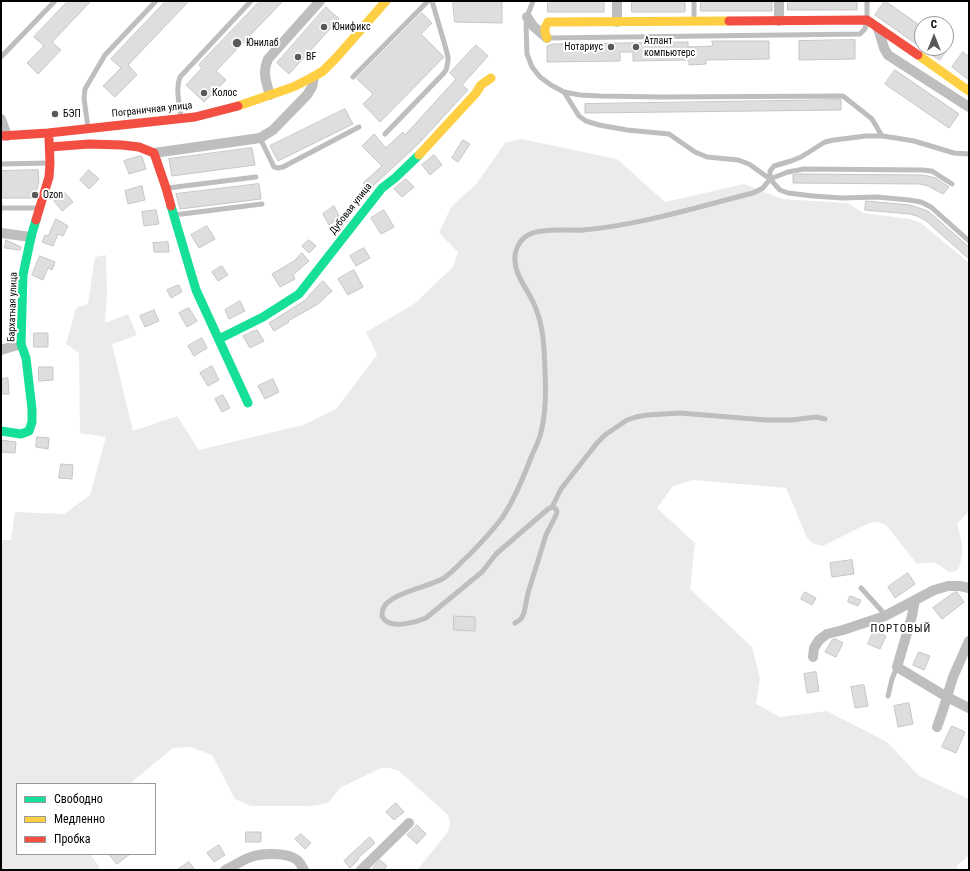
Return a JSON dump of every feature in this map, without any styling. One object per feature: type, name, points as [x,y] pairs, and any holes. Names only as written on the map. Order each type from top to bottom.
[{"type":"street","points":[[270,95],[264,75],[265,66],[268,59],[320,1]]},
{"type":"street","name":"Пограничная улица","points":[[4,136],[48,133],[181,118],[208,114],[248,103],[303,83],[324,70],[386,1]]},
{"type":"street","points":[[617,1],[617,22]]},
{"type":"street","points":[[779,1],[779,21]]},
{"type":"street","points":[[528,17],[534,26],[547,38]]},
{"type":"street","points":[[547,38],[544,29],[548,22],[867,20],[969,91]]},
{"type":"street","points":[[878,28],[884,48],[888,55],[969,106]]},
{"type":"street","points":[[50,147],[89,144],[122,145],[139,147],[154,153],[260,138],[273,130],[307,95],[312,87],[314,77]]},
{"type":"street","name":"Дубовая улица","points":[[219,339],[263,317],[299,294],[382,188],[422,152],[476,93],[481,85],[491,78]]},
{"type":"street","points":[[1,119],[4,136]]},
{"type":"street","name":"Бархатная улица","points":[[1,431],[21,434],[29,431],[32,422],[32,409],[26,358],[21,344],[23,275],[31,237],[49,177],[50,147],[48,133]]},
{"type":"street","points":[[154,153],[166,188],[196,290],[248,402]]},
{"type":"street","points":[[1,233],[31,237]]},
{"type":"street","points":[[1,350],[21,344]]},
{"type":"street","points":[[813,658],[814,648],[819,640],[827,634],[885,616],[934,590],[948,586],[969,588]]},
{"type":"street","points":[[915,600],[912,616],[897,667],[947,697],[969,708]]},
{"type":"street","points":[[937,727],[959,663],[969,641]]},
{"type":"street","points":[[361,870],[410,823]]},
{"type":"street","points":[[225,870],[250,857],[275,854],[287,855],[296,859],[304,870]]},
{"type":"lane","points":[[1,58],[55,1]]},
{"type":"lane","points":[[88,128],[84,89],[105,55],[156,1]]},
{"type":"lane","points":[[181,118],[178,89],[178,82],[180,78],[251,1]]},
{"type":"lane","points":[[353,77],[428,1]]},
{"type":"lane","points":[[385,134],[446,70],[448,61],[447,51],[432,1]]},
{"type":"lane","points":[[533,1],[526,24],[527,54],[532,66],[540,77],[564,92],[580,95],[600,96],[843,96],[872,119],[882,136]]},
{"type":"lane","points":[[694,1],[694,21]]},
{"type":"lane","points":[[547,38],[860,34],[865,29],[867,20],[867,1]]},
{"type":"lane","points":[[564,92],[579,116],[586,121],[627,130],[669,134],[695,152],[708,157],[738,160],[749,164],[770,179],[780,190],[788,193],[842,198],[877,197],[921,202],[931,208],[969,241]]},
{"type":"lane","points":[[260,138],[274,167],[278,168],[283,167],[359,127]]},
{"type":"lane","points":[[770,179],[770,171],[774,166],[801,158],[825,142],[834,140],[866,136],[882,136],[914,141],[954,153],[969,154]]},
{"type":"lane","points":[[1,164],[50,163]]},
{"type":"lane","points":[[825,419],[816,417],[792,420],[766,420],[680,413],[647,415],[627,420],[605,435],[597,443],[561,489],[552,507],[496,554],[482,572],[426,618],[417,622],[394,624],[386,621],[382,616],[383,609],[387,603],[397,596],[431,584],[443,578],[456,568],[485,539],[502,517],[514,496],[540,436],[546,400],[544,341],[536,306],[518,272],[515,262],[515,253],[517,248],[526,235],[546,230],[585,230],[634,223],[753,193],[763,188],[770,179],[788,172],[804,170],[922,170],[932,171],[952,184]]},
{"type":"lane","points":[[166,188],[256,177]]},
{"type":"lane","points":[[173,215],[262,204]]},
{"type":"lane","points":[[2,208],[39,208]]},
{"type":"lane","points":[[515,623],[521,620],[524,613],[528,593],[546,535],[549,527],[556,517],[556,509],[552,507]]},
{"type":"lane","points":[[861,588],[885,616]]},
{"type":"lane","points":[[888,696],[897,667]]},
{"type":"shaded area","points":[[521,139],[617,159],[665,202],[744,184],[782,199],[848,203],[863,213],[910,219],[921,223],[969,263],[969,511],[957,524],[962,547],[962,558],[958,570],[951,572],[935,563],[927,562],[917,564],[886,525],[878,522],[869,523],[823,546],[814,544],[807,538],[786,488],[693,480],[673,486],[657,508],[695,543],[690,589],[752,647],[760,678],[756,704],[780,717],[827,711],[887,742],[919,776],[969,799],[969,855],[957,866],[957,870],[417,870],[448,832],[450,823],[448,815],[398,770],[381,768],[340,788],[329,802],[319,805],[251,806],[235,799],[212,755],[191,747],[173,748],[132,783],[16,783],[16,855],[91,855],[99,866],[99,870],[1,870],[1,540],[11,540],[15,512],[64,514],[90,495],[106,437],[80,433],[79,353],[66,344],[76,308],[88,304],[95,257],[106,255],[107,292],[105,323],[128,314],[137,335],[112,344],[133,431],[177,416],[199,450],[303,425],[336,409],[377,355],[366,332],[414,304],[453,267],[458,252],[439,233],[451,207],[477,183],[505,143]]},
{"type":"building","points":[[68,1],[91,1],[52,42],[61,50],[38,74],[27,63],[44,46],[34,37]]},
{"type":"building","points":[[166,1],[189,1],[128,65],[137,75],[115,97],[103,86],[121,68],[111,59]]},
{"type":"building","points":[[260,1],[283,1],[216,71],[226,80],[204,102],[186,85],[202,68],[199,65]]},
{"type":"building","points":[[453,1],[502,1],[502,23],[455,22]]},
{"type":"building","points":[[548,1],[604,1],[604,12],[548,12]]},
{"type":"building","points":[[632,1],[685,1],[685,12],[632,12]]},
{"type":"building","points":[[701,1],[772,1],[772,11],[701,11]]},
{"type":"building","points":[[788,1],[857,1],[857,10],[788,10]]},
{"type":"building","points":[[885,1],[914,21],[914,42],[875,15]]},
{"type":"building","points":[[326,7],[339,19],[289,74],[277,63]]},
{"type":"building","points":[[422,13],[432,23],[421,34],[444,57],[380,122],[363,104],[373,94],[357,79]]},
{"type":"building","points":[[855,40],[855,59],[799,60],[799,41]]},
{"type":"building","points":[[712,41],[769,41],[769,59],[706,60],[706,64],[689,65],[689,60],[633,61],[633,52],[620,52],[620,61],[547,62],[547,46],[553,44],[688,42],[688,47],[713,46]]},
{"type":"building","points":[[476,45],[488,56],[462,85],[468,90],[422,140],[369,190],[363,183],[382,166],[362,146],[374,134],[386,148],[403,132],[405,135],[456,79],[450,73]]},
{"type":"building","points":[[963,52],[969,57],[969,80],[952,67]]},
{"type":"building","points":[[934,56],[943,56],[940,60]]},
{"type":"building","points":[[895,70],[959,114],[949,128],[885,84]]},
{"type":"building","points":[[841,100],[841,110],[585,113],[585,104]]},
{"type":"building","points":[[345,109],[353,124],[278,161],[270,146]]},
{"type":"building","points":[[463,140],[470,144],[458,162],[452,158]]},
{"type":"building","points":[[252,148],[255,165],[172,176],[169,159]]},
{"type":"building","points":[[434,155],[442,165],[430,175],[422,165]]},
{"type":"building","points":[[140,156],[142,157],[146,169],[129,174],[124,161]]},
{"type":"building","points":[[38,170],[39,182],[34,198],[1,198],[1,171]]},
{"type":"building","points":[[89,170],[99,179],[89,189],[80,180]]},
{"type":"building","points":[[793,175],[923,175],[936,178],[949,187],[943,194],[928,186],[920,184],[793,183]]},
{"type":"building","points":[[406,179],[414,187],[402,197],[394,189]]},
{"type":"building","points":[[259,184],[261,199],[180,209],[176,194]]},
{"type":"building","points":[[142,186],[145,200],[128,204],[125,191]]},
{"type":"building","points":[[65,193],[73,202],[62,211],[54,201]]},
{"type":"building","points":[[866,201],[910,205],[928,211],[969,247],[969,259],[925,220],[910,214],[865,210]]},
{"type":"building","points":[[334,206],[340,218],[329,225],[323,214]]},
{"type":"building","points":[[156,210],[159,224],[144,226],[142,212]]},
{"type":"building","points":[[384,210],[394,227],[381,234],[371,218]]},
{"type":"building","points":[[56,219],[68,226],[63,236],[58,234],[53,246],[42,242],[45,235],[48,236]]},
{"type":"building","points":[[207,226],[215,239],[199,248],[191,235]]},
{"type":"building","points":[[6,240],[21,247],[20,250],[5,248]]},
{"type":"building","points":[[309,240],[316,246],[309,253],[302,246]]},
{"type":"building","points":[[168,242],[169,252],[154,252],[153,243]]},
{"type":"building","points":[[364,248],[370,258],[356,266],[350,256]]},
{"type":"building","points":[[302,253],[309,261],[293,275],[295,279],[280,287],[272,274],[294,261]]},
{"type":"building","points":[[40,256],[55,262],[52,270],[48,268],[43,280],[32,275]]},
{"type":"building","points":[[222,266],[228,275],[218,281],[212,272]]},
{"type":"building","points":[[354,270],[363,287],[348,295],[338,279]]},
{"type":"building","points":[[323,281],[332,291],[318,304],[288,321],[289,322],[274,331],[269,323],[304,301]]},
{"type":"building","points":[[179,285],[182,292],[171,298],[167,290]]},
{"type":"building","points":[[240,301],[245,311],[229,319],[225,310]]},
{"type":"building","points":[[189,308],[197,321],[187,327],[179,313]]},
{"type":"building","points":[[154,310],[159,321],[145,327],[140,316]]},
{"type":"building","points":[[257,330],[264,341],[250,348],[243,336]]},
{"type":"building","points":[[34,333],[48,333],[48,347],[34,347]]},
{"type":"building","points":[[202,338],[207,348],[194,356],[188,346]]},
{"type":"building","points":[[212,366],[219,380],[208,386],[200,373]]},
{"type":"building","points":[[39,367],[53,367],[53,380],[39,381]]},
{"type":"building","points":[[8,378],[9,394],[1,394],[1,379]]},
{"type":"building","points":[[273,379],[279,392],[265,399],[258,386]]},
{"type":"building","points":[[223,395],[230,408],[222,412],[215,399]]},
{"type":"building","points":[[37,437],[49,438],[48,449],[36,447]]},
{"type":"building","points":[[1,440],[16,442],[15,453],[1,452]]},
{"type":"building","points":[[61,464],[73,465],[72,479],[59,478]]},
{"type":"building","points":[[852,560],[854,574],[832,577],[830,563]]},
{"type":"building","points":[[908,573],[915,584],[895,598],[888,587]]},
{"type":"building","points":[[805,592],[816,598],[812,605],[801,599]]},
{"type":"building","points":[[957,592],[964,602],[942,619],[933,608]]},
{"type":"building","points":[[850,596],[861,600],[858,606],[848,602]]},
{"type":"building","points":[[454,616],[475,617],[475,631],[454,630]]},
{"type":"building","points":[[874,630],[886,636],[880,649],[868,644]]},
{"type":"building","points":[[836,639],[843,643],[836,657],[825,652],[832,640]]},
{"type":"building","points":[[919,652],[930,656],[924,670],[913,665]]},
{"type":"building","points":[[816,672],[819,691],[807,693],[804,674]]},
{"type":"building","points":[[864,685],[868,706],[855,708],[851,687]]},
{"type":"building","points":[[909,703],[913,724],[898,727],[894,706]]},
{"type":"building","points":[[952,726],[965,732],[956,753],[942,747]]},
{"type":"building","points":[[396,803],[404,812],[394,820],[386,812]]},
{"type":"building","points":[[417,825],[426,834],[417,844],[407,835]]},
{"type":"building","points":[[246,832],[261,832],[261,842],[246,842]]},
{"type":"building","points":[[301,834],[311,843],[305,849],[295,839]]},
{"type":"building","points":[[370,837],[375,843],[358,858],[359,859],[350,868],[344,861]]},
{"type":"building","points":[[219,845],[225,855],[214,862],[207,853]]},
{"type":"building","points":[[110,855],[129,855],[117,864]]},
{"type":"building","points":[[380,860],[387,866],[383,870],[375,870],[373,868]]},
{"type":"building","points":[[189,862],[195,870],[177,870]]},
{"type":"traffic: fast","points":[[219,339],[263,317],[299,294],[382,188],[419,155]]},
{"type":"traffic: fast","points":[[171,206],[196,290],[248,403]]},
{"type":"traffic: fast","points":[[1,431],[21,434],[29,431],[32,422],[32,409],[26,358],[21,344],[23,275],[36,220]]},
{"type":"traffic: slow","points":[[238,106],[293,87],[323,71],[386,1]]},
{"type":"traffic: slow","points":[[547,38],[545,30],[548,22],[729,21]]},
{"type":"traffic: slow","points":[[919,56],[969,91]]},
{"type":"traffic: slow","points":[[419,155],[476,93],[481,85],[491,78]]},
{"type":"traffic: jam","points":[[729,21],[867,20],[914,52]]},
{"type":"traffic: jam","points":[[1,136],[48,133],[195,117],[238,106]]},
{"type":"traffic: jam","points":[[36,220],[49,177],[49,139]]},
{"type":"traffic: jam","points":[[50,147],[89,144],[122,145],[139,147],[154,153],[171,206]]},
{"type":"place","name":"Юнификс","points":[[324,27]]},
{"type":"place","name":"Юнилаб","points":[[237,43]]},
{"type":"place","name":"Нотариус","points":[[611,47]]},
{"type":"place","name":"Атлант компьютерс","points":[[636,47]]},
{"type":"place","name":"BF","points":[[298,57]]},
{"type":"place","name":"Колос","points":[[204,93]]},
{"type":"place","name":"БЭП","points":[[55,114]]},
{"type":"place","name":"Ozon","points":[[35,195]]},
{"type":"district","name":"ПОРТОВЫЙ","points":[[901,629]]}]
